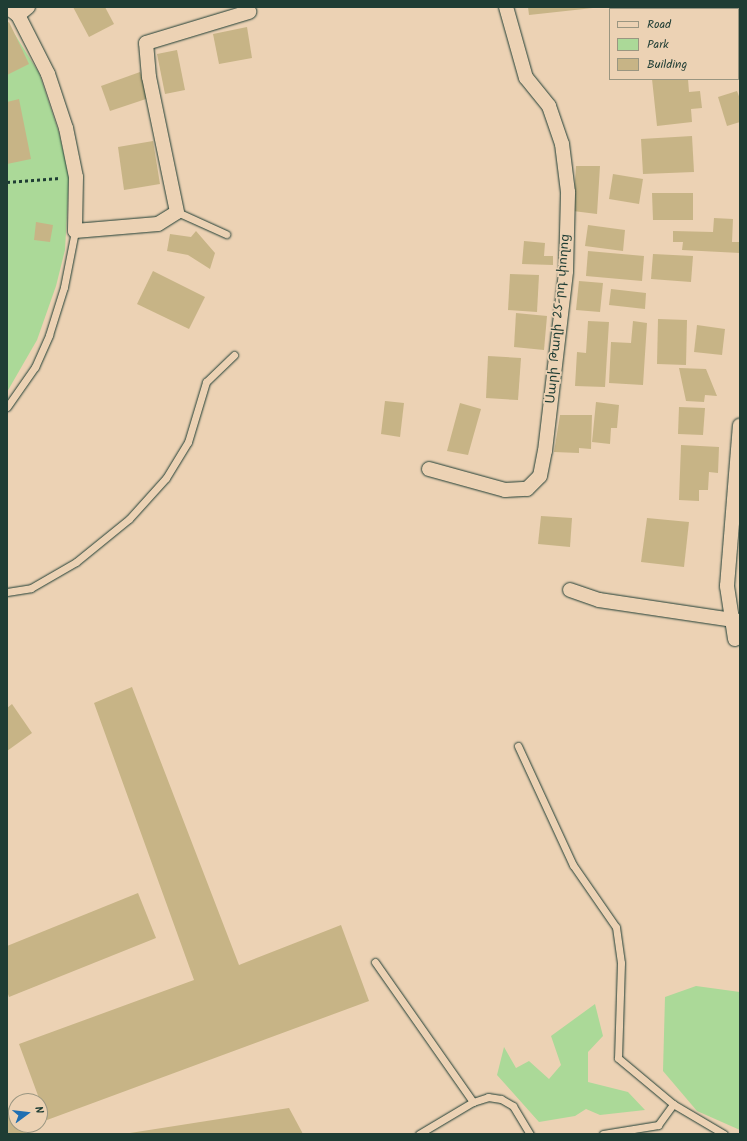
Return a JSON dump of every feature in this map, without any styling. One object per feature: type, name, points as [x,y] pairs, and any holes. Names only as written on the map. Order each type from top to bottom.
[{"type":"street","name":"Սարի Թաղի 25-րդ փողոց","points":[[429,469],[506,490],[527,489],[540,476],[545,451],[566,271],[568,192],[562,144],[549,106],[526,78],[506,7]]},
{"type":"street","points":[[18,10],[48,74],[66,128],[76,177],[75,231],[158,224],[177,212],[149,77],[146,43],[249,12]]},
{"type":"street","points":[[735,639],[735,620],[728,579],[740,426]]},
{"type":"street","points":[[570,590],[599,600],[735,620]]},
{"type":"lane","points":[[177,212],[226,234]]},
{"type":"lane","points":[[7,407],[35,367],[50,335],[64,287],[75,231]]},
{"type":"lane","points":[[7,592],[31,588],[76,562],[129,519],[166,478],[188,442],[206,382],[234,356]]},
{"type":"lane","points":[[518,746],[573,865],[616,927],[621,963],[618,1058],[673,1104],[724,1134]]},
{"type":"lane","points":[[375,962],[473,1102]]},
{"type":"lane","points":[[419,1134],[473,1102],[488,1097],[501,1099],[512,1106],[530,1134]]},
{"type":"lane","points":[[603,1134],[624,1133],[658,1125],[673,1104]]},
{"type":"path","points":[[7,182],[76,177]]},
{"type":"green space","points":[[7,22],[39,73],[59,133],[69,176],[65,250],[56,286],[37,340],[7,392]]},
{"type":"green space","points":[[696,986],[740,992],[740,1130],[697,1111],[663,1071],[665,997]]},
{"type":"green space","points":[[595,1004],[603,1036],[588,1052],[588,1082],[628,1092],[645,1110],[600,1115],[586,1109],[575,1116],[539,1122],[497,1075],[504,1047],[516,1068],[529,1061],[549,1079],[561,1065],[551,1036]]},
{"type":"building","points":[[73,7],[105,7],[114,24],[89,37]]},
{"type":"building","points":[[528,7],[593,7],[593,8],[529,15]]},
{"type":"building","points":[[634,7],[702,7],[702,8]]},
{"type":"building","points":[[9,22],[29,64],[7,75],[7,23]]},
{"type":"building","points":[[247,27],[252,58],[219,64],[213,34]]},
{"type":"building","points":[[177,50],[185,90],[165,94],[157,54]]},
{"type":"building","points":[[140,72],[149,98],[110,111],[101,86]]},
{"type":"building","points":[[652,80],[688,80],[689,92],[700,91],[702,108],[691,109],[692,122],[657,126]]},
{"type":"building","points":[[737,91],[740,99],[740,122],[727,126],[718,97]]},
{"type":"building","points":[[19,99],[31,159],[7,164],[7,102]]},
{"type":"building","points":[[692,136],[694,172],[643,174],[641,139]]},
{"type":"building","points":[[153,141],[160,184],[124,190],[118,147]]},
{"type":"building","points":[[576,166],[600,166],[597,214],[573,211]]},
{"type":"building","points":[[613,174],[643,179],[639,204],[609,199]]},
{"type":"building","points":[[652,193],[693,193],[693,220],[653,220]]},
{"type":"building","points":[[714,218],[733,219],[732,242],[740,242],[740,253],[682,250],[683,242],[673,242],[673,231],[713,232]]},
{"type":"building","points":[[36,222],[53,225],[50,242],[34,240]]},
{"type":"building","points":[[588,225],[625,230],[623,251],[585,246]]},
{"type":"building","points":[[196,231],[215,253],[210,269],[188,255],[167,251],[170,234],[191,237]]},
{"type":"building","points":[[524,241],[545,243],[544,256],[553,256],[553,265],[522,264]]},
{"type":"building","points":[[588,251],[644,256],[642,281],[586,276]]},
{"type":"building","points":[[653,254],[693,256],[691,282],[651,279]]},
{"type":"building","points":[[153,271],[205,297],[189,329],[137,304]]},
{"type":"building","points":[[510,274],[539,275],[537,312],[508,310]]},
{"type":"building","points":[[579,281],[603,283],[600,312],[576,310]]},
{"type":"building","points":[[611,289],[646,293],[645,309],[609,305]]},
{"type":"building","points":[[516,313],[547,316],[544,350],[514,347]]},
{"type":"building","points":[[658,319],[687,320],[686,365],[657,364]]},
{"type":"building","points":[[588,321],[609,322],[605,387],[575,386],[577,352],[586,353]]},
{"type":"building","points":[[633,321],[647,323],[643,385],[609,383],[611,342],[631,343]]},
{"type":"building","points":[[697,325],[725,329],[722,355],[694,352]]},
{"type":"building","points":[[488,356],[521,358],[518,400],[486,398]]},
{"type":"building","points":[[679,368],[706,369],[717,396],[705,395],[704,402],[686,401]]},
{"type":"building","points":[[385,401],[404,403],[400,437],[381,434]]},
{"type":"building","points":[[596,402],[619,405],[617,428],[611,428],[610,444],[592,442]]},
{"type":"building","points":[[460,403],[481,409],[468,455],[447,451]]},
{"type":"building","points":[[679,407],[705,408],[703,435],[678,434]]},
{"type":"building","points":[[560,415],[592,415],[591,449],[579,448],[579,453],[554,452]]},
{"type":"building","points":[[681,445],[719,447],[718,473],[709,472],[708,490],[699,490],[699,501],[679,500]]},
{"type":"building","points":[[541,516],[572,518],[570,547],[538,544]]},
{"type":"building","points":[[647,518],[689,522],[684,567],[641,562]]},
{"type":"building","points":[[132,687],[239,965],[341,925],[369,1001],[48,1120],[48,1093],[37,1093],[19,1044],[194,980],[94,703]]},
{"type":"building","points":[[12,704],[32,733],[7,751],[7,708]]},
{"type":"building","points":[[138,893],[156,938],[9,997],[7,991],[7,946]]},
{"type":"building","points":[[7,1106],[8,1133],[27,1134],[7,1134]]},
{"type":"building","points":[[289,1108],[303,1134],[130,1134],[130,1133]]}]
